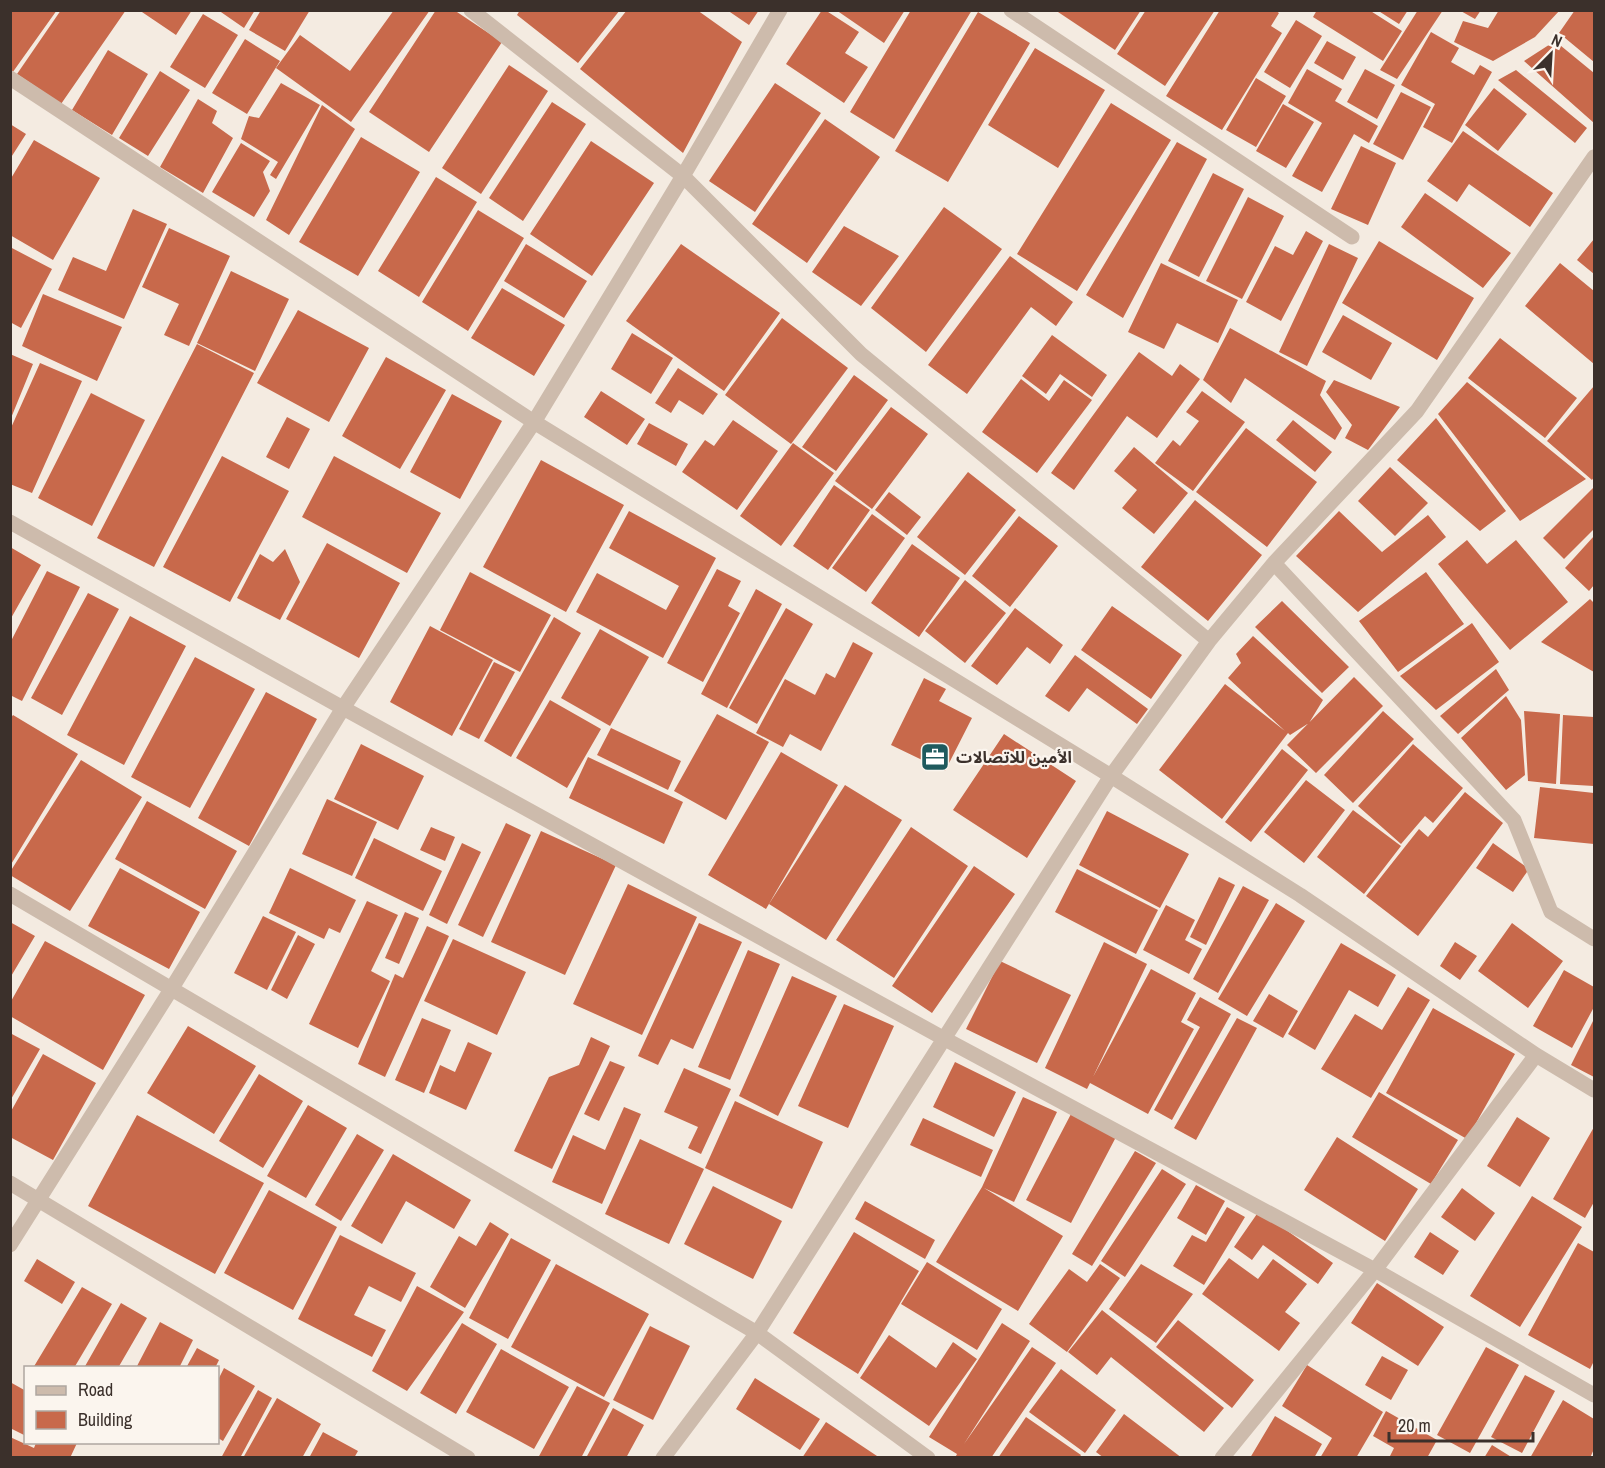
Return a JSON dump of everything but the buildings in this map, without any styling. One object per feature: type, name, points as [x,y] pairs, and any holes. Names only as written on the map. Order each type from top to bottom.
[{"type":"street","points":[[471,10],[683,176],[861,354],[1209,641]]},
{"type":"street","points":[[10,1245],[172,988],[343,708],[534,422],[683,176],[780,10]]},
{"type":"street","points":[[1011,10],[1352,237]]},
{"type":"street","points":[[10,78],[534,422],[1111,776],[1300,895],[1536,1055],[1594,1090]]},
{"type":"street","points":[[663,1458],[757,1333],[1111,776],[1209,641],[1274,563],[1417,411],[1594,157]]},
{"type":"street","points":[[10,522],[944,1038],[1376,1270],[1594,1395]]},
{"type":"street","points":[[1274,563],[1514,820],[1551,912],[1594,939]]},
{"type":"street","points":[[10,894],[757,1333],[928,1458]]},
{"type":"street","points":[[1222,1458],[1376,1270],[1536,1055]]},
{"type":"street","points":[[10,1183],[468,1458]]},
{"type":"place","name":"الأمين للاتصالات","points":[[935,757]]}]
